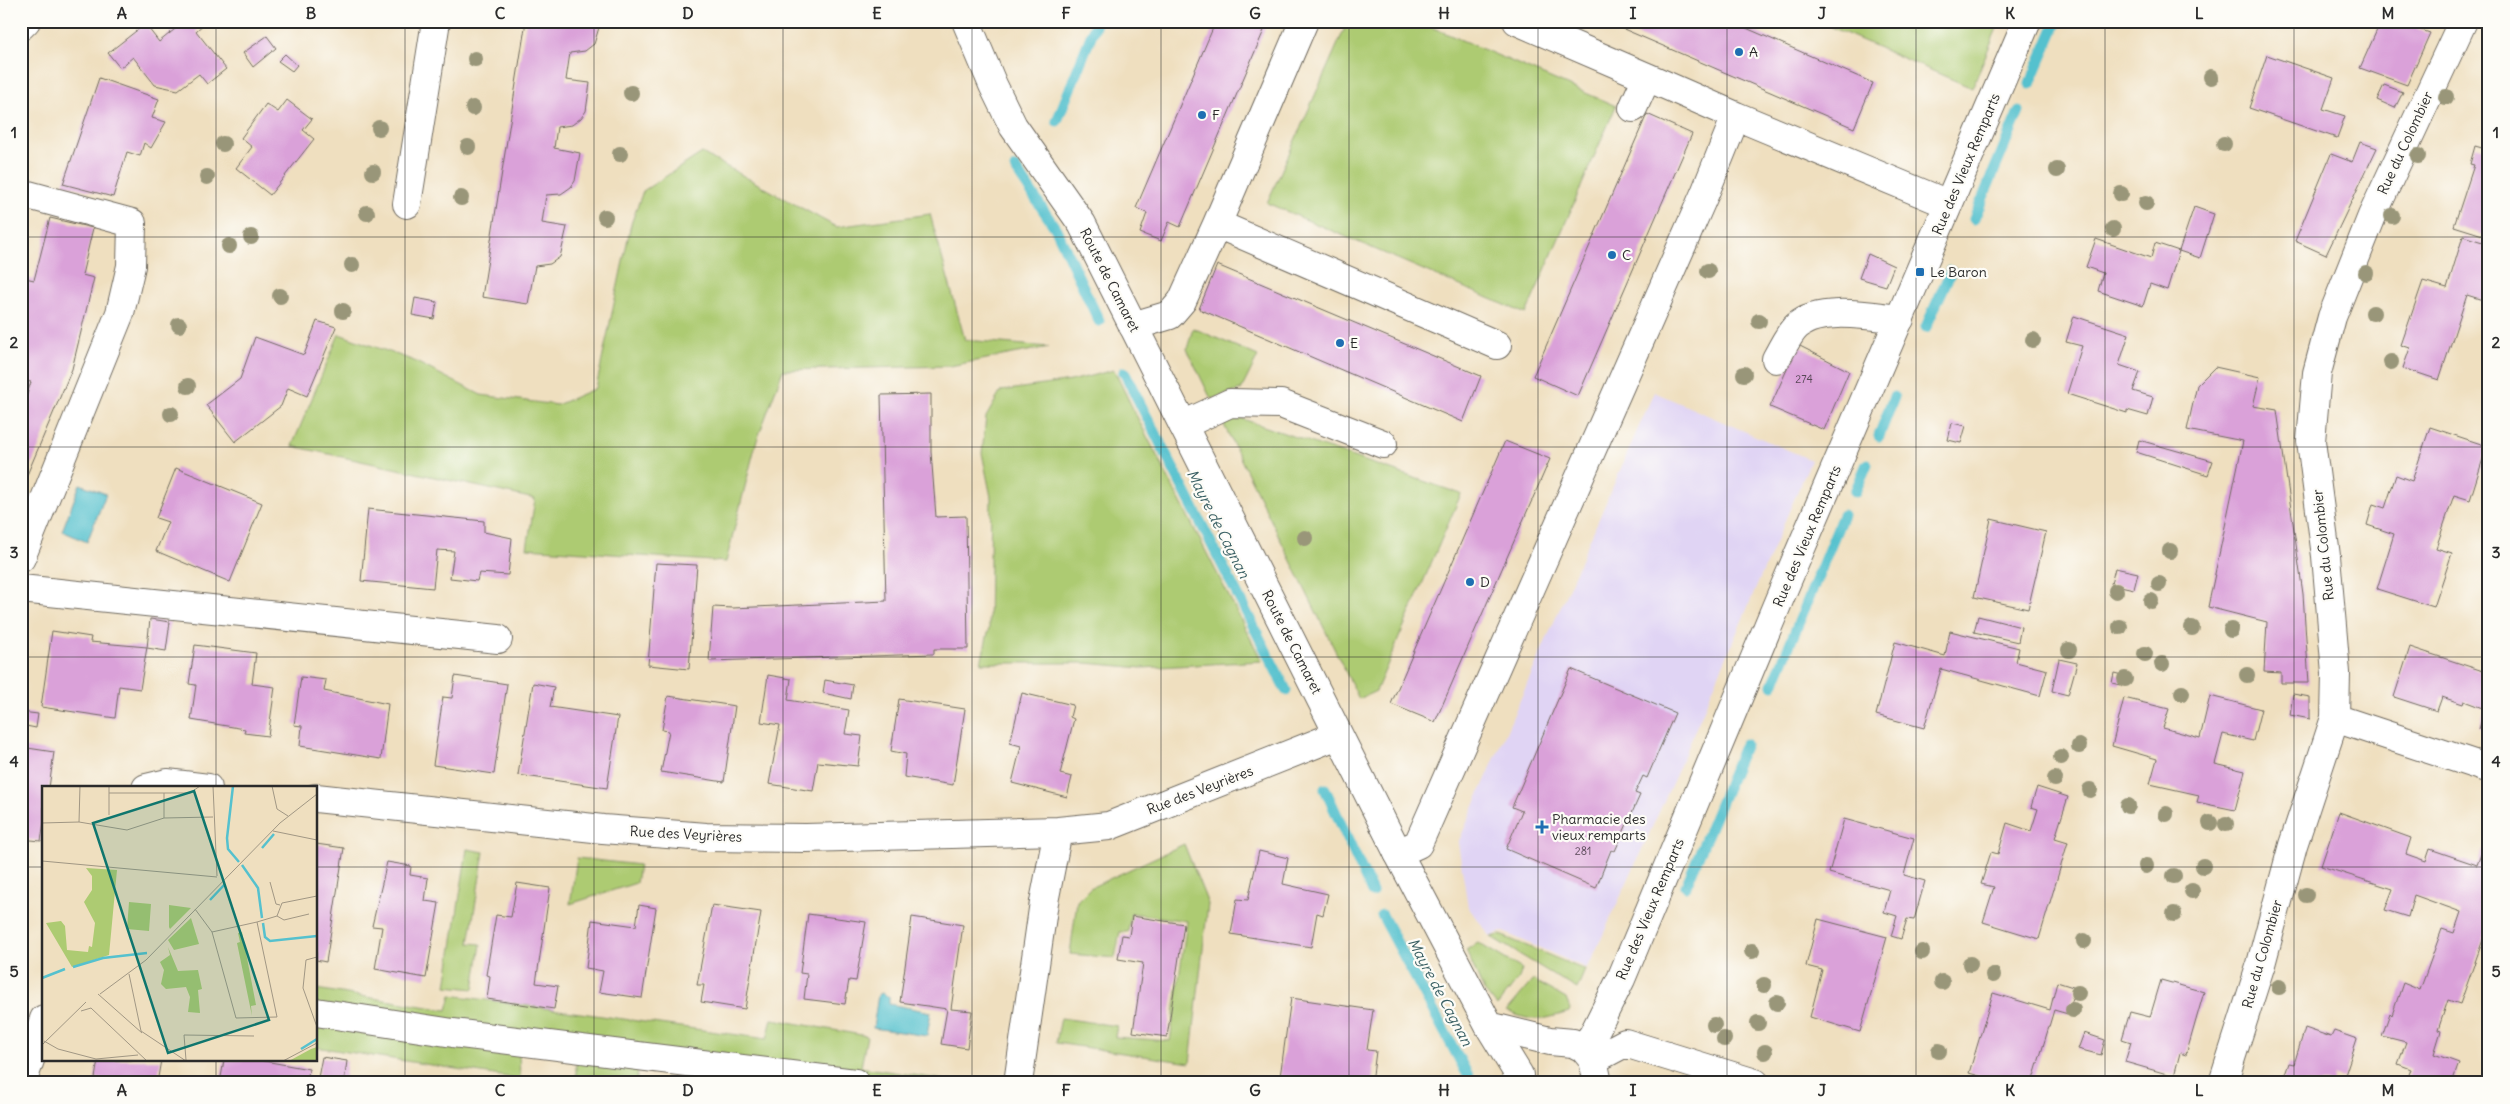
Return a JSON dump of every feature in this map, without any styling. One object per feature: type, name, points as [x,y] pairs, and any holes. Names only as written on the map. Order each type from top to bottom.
[{"type":"street","points":[[21,26],[26,21]]},
{"type":"street","points":[[407,204],[436,21]]},
{"type":"street","name":"Route de Camaret","points":[[966,21],[993,85],[1013,126],[1082,224],[1398,853],[1519,1079]]},
{"type":"street","points":[[1134,326],[1170,315],[1182,301],[1304,21]]},
{"type":"street","points":[[1517,21],[1736,116],[1948,204]]},
{"type":"street","name":"Rue des Vieux Remparts","points":[[1591,1064],[1593,1035],[1621,979],[1729,719],[2027,21]]},
{"type":"street","name":"Rue du Colombier","points":[[2223,1083],[2261,964],[2293,845],[2336,718],[2336,673],[2326,556],[2311,441],[2317,373],[2332,317],[2372,216],[2463,21]]},
{"type":"street","points":[[1633,108],[1647,77]]},
{"type":"street","points":[[1398,853],[1418,844],[1705,193],[1736,116]]},
{"type":"street","points":[[21,194],[132,223],[131,266],[120,314],[21,558]]},
{"type":"street","points":[[1217,224],[1497,345]]},
{"type":"street","points":[[1776,360],[1796,327],[1815,316],[1846,315],[1900,318]]},
{"type":"street","points":[[1183,425],[1230,403],[1281,404],[1383,444]]},
{"type":"street","points":[[21,589],[498,639]]},
{"type":"street","points":[[2336,718],[2489,769]]},
{"type":"street","name":"Rue des Veyrières","points":[[318,798],[604,829],[706,837],[806,838],[1058,831],[1109,826],[1338,735]]},
{"type":"street","points":[[154,786],[167,783],[192,786]]},
{"type":"street","points":[[1018,1083],[1044,902],[1058,831]]},
{"type":"street","points":[[318,1012],[453,1033],[855,1083]]},
{"type":"street","points":[[22,1083],[42,1025]]},
{"type":"street","points":[[1489,1026],[1550,1041],[1572,1043],[1591,1064],[1625,1043],[1755,1083]]},
{"type":"street","name":"Route de Camaret","points":[[1519,1079],[1524,1060],[1535,1048],[1550,1041]]},
{"type":"shaded area","points":[[1654,392],[1811,460],[1674,779],[1592,959],[1586,968],[1501,931],[1491,937],[1468,907],[1458,843]]},
{"type":"green space","points":[[1348,21],[1417,21],[1616,106],[1526,314],[1267,203]]},
{"type":"green space","points":[[1817,21],[2000,21],[1972,88]]},
{"type":"green space","points":[[702,153],[836,227],[930,214],[965,340],[1049,347],[950,366],[783,370],[756,443],[726,562],[527,548],[535,499],[292,446],[339,334],[412,360],[481,395],[557,405],[596,388],[631,224],[643,191]]},
{"type":"green space","points":[[1193,328],[1258,356],[1241,390],[1211,399],[1187,349]]},
{"type":"green space","points":[[1114,370],[1262,661],[1142,668],[1086,663],[981,663],[989,628],[991,497],[982,453],[986,417],[1001,391],[1071,381]]},
{"type":"green space","points":[[1240,418],[1461,494],[1376,691],[1359,699],[1223,423]]},
{"type":"green space","points":[[1184,844],[1208,904],[1190,1063],[1056,1043],[1061,1018],[1117,1026],[1115,1037],[1170,1041],[1187,921],[1131,913],[1128,932],[1120,932],[1115,958],[1070,954],[1077,901],[1090,888]]},
{"type":"green space","points":[[467,849],[484,852],[469,943],[481,944],[474,989],[446,986]]},
{"type":"green space","points":[[577,858],[639,865],[636,883],[570,904]]},
{"type":"green space","points":[[1500,935],[1585,970],[1577,989],[1491,937]]},
{"type":"green space","points":[[1478,943],[1522,969],[1519,978],[1497,1006],[1483,989],[1466,950]]},
{"type":"green space","points":[[1533,980],[1566,999],[1570,1009],[1569,1012],[1552,1017],[1531,1019],[1507,1011]]},
{"type":"green space","points":[[318,989],[447,1010],[451,995],[767,1039],[772,1019],[867,1036],[861,1067],[963,1083],[748,1083],[639,1065],[636,1083],[576,1083],[576,1057],[519,1051],[520,1079],[318,1047]]},
{"type":"water","points":[[80,484],[106,494],[87,542],[62,531]]},
{"type":"water","points":[[882,993],[889,997],[889,1004],[931,1012],[927,1036],[873,1028],[878,995]]},
{"type":"building","points":[[185,21],[207,21],[196,31],[226,69],[207,84],[199,74],[178,90],[155,85],[133,57],[120,68],[108,53],[145,24],[159,42]]},
{"type":"building","points":[[526,21],[601,21],[594,44],[585,51],[570,53],[566,80],[590,83],[586,111],[572,125],[557,127],[554,148],[580,153],[575,181],[571,187],[561,194],[546,195],[542,223],[567,227],[560,257],[550,264],[535,266],[528,304],[482,297]]},
{"type":"building","name":"F","points":[[1216,21],[1268,21],[1180,227],[1169,222],[1161,241],[1140,233],[1147,213],[1136,208]]},
{"type":"building","name":"A","points":[[1605,21],[1730,21],[1873,83],[1854,128]]},
{"type":"building","points":[[2381,21],[2395,21],[2430,33],[2407,85],[2360,68]]},
{"type":"building","points":[[267,36],[276,48],[253,67],[243,53]]},
{"type":"building","points":[[285,54],[297,65],[292,71],[278,61]]},
{"type":"building","points":[[2267,55],[2334,78],[2323,109],[2345,116],[2337,138],[2249,108]]},
{"type":"building","points":[[99,78],[159,99],[152,118],[166,122],[151,148],[144,143],[140,156],[127,152],[113,197],[63,184]]},
{"type":"building","points":[[2384,85],[2403,92],[2395,108],[2377,100]]},
{"type":"building","points":[[287,100],[312,119],[303,130],[314,139],[270,195],[236,168],[252,147],[241,138],[266,104],[278,112]]},
{"type":"building","name":"C","points":[[1647,114],[1692,134],[1578,396],[1533,376]]},
{"type":"building","points":[[2360,142],[2377,148],[2326,255],[2295,241],[2331,154],[2352,162]]},
{"type":"building","points":[[2475,146],[2489,150],[2489,237],[2454,226],[2474,165],[2470,164]]},
{"type":"building","points":[[2194,207],[2214,214],[2200,258],[2179,251]]},
{"type":"building","points":[[50,218],[93,228],[82,275],[94,278],[72,369],[21,489],[21,413],[31,382],[21,380],[21,328],[27,308],[21,306],[21,277],[34,280]]},
{"type":"building","points":[[2463,236],[2489,244],[2489,302],[2467,295],[2439,380],[2403,368],[2410,348],[2401,345],[2423,281],[2447,288]]},
{"type":"building","points":[[2096,239],[2151,258],[2155,243],[2179,251],[2167,290],[2150,284],[2143,306],[2098,291],[2103,273],[2086,267]]},
{"type":"building","points":[[1868,254],[1894,266],[1886,286],[1859,278]]},
{"type":"building","name":"E","points":[[1217,265],[1481,376],[1463,422],[1199,309]]},
{"type":"building","points":[[415,298],[437,302],[434,319],[412,315]]},
{"type":"building","points":[[2074,316],[2129,334],[2119,365],[2140,372],[2133,391],[2153,397],[2148,416],[2127,410],[2127,413],[2067,394],[2082,346],[2066,342]]},
{"type":"building","points":[[317,321],[336,327],[307,396],[288,388],[281,406],[235,442],[206,405],[240,379],[255,337],[304,355]]},
{"type":"building","points":[[1798,345],[1849,371],[1824,430],[1770,407]]},
{"type":"building","points":[[2215,367],[2260,377],[2253,406],[2277,410],[2303,594],[2309,683],[2281,683],[2281,673],[2264,672],[2267,622],[2208,607],[2243,441],[2187,430],[2197,385]]},
{"type":"building","points":[[931,394],[931,452],[936,517],[966,516],[968,649],[934,649],[934,654],[709,661],[713,607],[733,608],[886,601],[881,395]]},
{"type":"building","points":[[1952,423],[1966,426],[1961,443],[1948,440]]},
{"type":"building","points":[[2430,427],[2487,446],[2470,500],[2454,495],[2436,548],[2452,553],[2434,607],[2377,589],[2394,534],[2367,525],[2373,504],[2385,508],[2396,475],[2412,481]]},
{"type":"building","points":[[2139,440],[2213,461],[2208,475],[2136,452]]},
{"type":"building","name":"D","points":[[1505,441],[1550,459],[1435,722],[1391,704]]},
{"type":"building","points":[[176,468],[262,503],[230,582],[156,551],[168,522],[156,518]]},
{"type":"building","points":[[368,509],[484,521],[484,532],[512,538],[508,575],[479,573],[477,581],[450,578],[454,551],[437,550],[433,588],[361,581]]},
{"type":"building","points":[[1991,519],[2046,532],[2028,609],[1974,597]]},
{"type":"building","points":[[656,563],[697,565],[689,669],[648,665]]},
{"type":"building","points":[[2115,568],[2138,573],[2134,589],[2111,584]]},
{"type":"building","points":[[1978,616],[2021,627],[2018,642],[1974,632]]},
{"type":"building","points":[[150,619],[170,622],[166,651],[147,648]]},
{"type":"building","points":[[52,631],[91,637],[90,642],[147,647],[140,689],[119,686],[115,718],[41,707]]},
{"type":"building","points":[[1950,631],[2019,648],[2016,662],[2047,670],[2040,696],[1941,669],[1924,728],[1876,715],[1895,642],[1945,656]]},
{"type":"building","points":[[195,645],[256,653],[252,684],[275,687],[268,736],[244,733],[245,729],[191,720],[196,685],[189,684]]},
{"type":"building","points":[[2410,647],[2489,673],[2489,732],[2479,729],[2485,709],[2464,701],[2463,704],[2442,697],[2437,711],[2394,697]]},
{"type":"building","points":[[2059,659],[2077,663],[2068,695],[2052,691]]},
{"type":"building","points":[[1571,669],[1675,713],[1647,778],[1643,776],[1635,793],[1640,795],[1615,851],[1611,850],[1596,888],[1506,849],[1522,811],[1512,807]]},
{"type":"building","points":[[2114,673],[2122,675],[2120,685],[2112,683]]},
{"type":"building","points":[[768,675],[791,679],[788,700],[849,710],[845,734],[862,736],[858,766],[818,762],[813,791],[769,784],[780,725],[761,722]]},
{"type":"building","points":[[455,676],[507,684],[494,774],[433,765],[443,697],[452,698]]},
{"type":"building","points":[[301,677],[326,680],[324,691],[388,704],[381,759],[300,746],[302,726],[294,725]]},
{"type":"building","points":[[825,680],[853,685],[851,699],[823,693]]},
{"type":"building","points":[[533,683],[554,687],[550,707],[618,717],[607,788],[518,775]]},
{"type":"building","points":[[1022,693],[1073,705],[1070,717],[1074,719],[1060,774],[1072,777],[1067,797],[1012,783],[1021,746],[1010,743]]},
{"type":"building","points":[[2293,694],[2310,697],[2310,719],[2290,715]]},
{"type":"building","points":[[668,696],[735,706],[724,782],[661,772],[669,731],[662,730]]},
{"type":"building","points":[[2210,696],[2261,709],[2253,741],[2223,734],[2215,764],[2245,771],[2235,810],[2197,802],[2199,795],[2150,784],[2157,759],[2112,746],[2124,698],[2169,709],[2163,728],[2200,738]]},
{"type":"building","points":[[899,699],[965,709],[953,785],[904,777],[906,754],[891,751]]},
{"type":"building","points":[[21,712],[38,714],[36,728],[21,725]]},
{"type":"building","points":[[21,747],[54,752],[49,786],[42,786],[41,841],[21,839]]},
{"type":"building","points":[[2037,787],[2068,797],[2055,838],[2068,842],[2039,939],[1983,922],[1994,887],[1981,884],[1991,852],[1998,854],[2007,823],[2031,831],[2038,809],[2031,807]]},
{"type":"building","points":[[2339,812],[2411,838],[2406,854],[2426,861],[2430,849],[2477,865],[2483,849],[2489,851],[2489,923],[2460,1004],[2448,1000],[2438,1030],[2441,1031],[2434,1054],[2459,1063],[2452,1083],[2406,1083],[2411,1069],[2398,1064],[2406,1042],[2382,1036],[2390,1013],[2392,1015],[2403,983],[2420,990],[2442,929],[2454,933],[2461,912],[2414,895],[2408,917],[2385,910],[2393,889],[2321,866]]},
{"type":"building","points":[[1844,819],[1914,838],[1904,875],[1925,881],[1914,920],[1907,919],[1901,939],[1891,936],[1897,916],[1884,912],[1890,890],[1829,873]]},
{"type":"building","points":[[318,844],[344,848],[326,962],[318,960]]},
{"type":"building","points":[[1259,851],[1288,858],[1283,884],[1328,894],[1323,915],[1317,913],[1311,947],[1231,934],[1237,899],[1248,900]]},
{"type":"building","points":[[387,862],[411,866],[410,875],[428,878],[425,901],[439,903],[426,978],[375,969],[382,927],[372,926]]},
{"type":"building","points":[[21,882],[26,883],[22,912],[21,912]]},
{"type":"building","points":[[517,883],[550,888],[536,983],[558,986],[554,1009],[487,999],[490,976],[486,975],[496,915],[511,917]]},
{"type":"building","points":[[639,905],[656,908],[642,998],[599,992],[603,971],[586,968],[592,920],[636,926]]},
{"type":"building","points":[[712,905],[761,912],[745,1009],[701,1002],[704,985],[697,985]]},
{"type":"building","points":[[808,914],[866,922],[856,981],[849,980],[845,1004],[804,999],[807,974],[800,973]]},
{"type":"building","points":[[1132,916],[1184,924],[1167,1037],[1133,1032],[1143,963],[1118,959],[1122,935],[1129,936]]},
{"type":"building","points":[[912,917],[963,925],[951,1009],[972,1011],[967,1048],[941,1044],[947,1009],[900,1002]]},
{"type":"building","points":[[1818,919],[1887,937],[1860,1032],[1810,1017],[1822,970],[1806,966]]},
{"type":"building","points":[[2161,980],[2204,992],[2186,1055],[2180,1053],[2174,1076],[2125,1062],[2131,1042],[2122,1039],[2130,1012],[2150,1017]]},
{"type":"building","points":[[2057,982],[2076,988],[2068,1014],[2054,1010],[2032,1083],[2003,1083],[1969,1073],[1993,993],[2050,1010]]},
{"type":"building","points":[[1291,998],[1373,1010],[1367,1050],[1376,1051],[1372,1083],[1342,1081],[1342,1083],[1321,1083],[1280,1077]]},
{"type":"building","points":[[2305,1028],[2331,1037],[2334,1031],[2357,1039],[2344,1078],[2334,1076],[2332,1083],[2282,1083],[2289,1063],[2294,1064]]},
{"type":"building","points":[[2084,1033],[2105,1040],[2101,1055],[2078,1049]]},
{"type":"building","points":[[322,1057],[347,1061],[344,1083],[317,1083]]},
{"type":"building","points":[[98,1062],[161,1062],[157,1083],[126,1083],[95,1078]]},
{"type":"building","points":[[224,1062],[270,1062],[309,1069],[307,1083],[220,1083]]},
{"type":"waterway","name":"Mayre de Cagnan","points":[[1057,121],[1097,21]]},
{"type":"waterway","points":[[2030,84],[2057,21]]},
{"type":"waterway","points":[[1974,219],[2019,111]]},
{"type":"waterway","name":"Mayre de Cagnan","points":[[1015,168],[1056,229],[1099,321]]},
{"type":"waterway","points":[[1926,327],[1951,271]]},
{"type":"waterway","name":"Mayre de Cagnan","points":[[1124,372],[1286,690]]},
{"type":"waterway","points":[[1879,436],[1894,397]]},
{"type":"waterway","points":[[1855,492],[1867,464]]},
{"type":"waterway","points":[[1773,685],[1843,515]]},
{"type":"waterway","points":[[1686,886],[1745,744]]},
{"type":"waterway","name":"Mayre de Cagnan","points":[[1325,789],[1372,892]]},
{"type":"waterway","name":"Mayre de Cagnan","points":[[1382,915],[1472,1083]]},
{"type":"place","name":"A","points":[[1739,52]]},
{"type":"place","name":"F","points":[[1202,115]]},
{"type":"place","name":"C","points":[[1612,255]]},
{"type":"place","name":"Le Baron","points":[[1920,272]]},
{"type":"place","name":"E","points":[[1340,343]]},
{"type":"place","name":"D","points":[[1470,582]]},
{"type":"place","name":"Pharmacie des vieux remparts","points":[[1542,827]]}]
